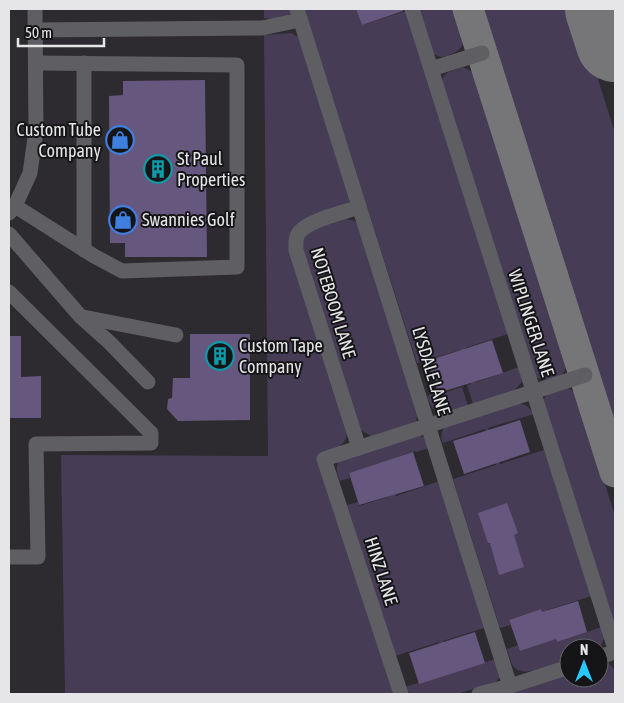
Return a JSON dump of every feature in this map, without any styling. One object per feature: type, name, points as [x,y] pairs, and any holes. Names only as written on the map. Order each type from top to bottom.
[{"type":"street","points":[[35,9],[36,131],[30,173],[12,209],[122,271],[236,267],[237,65],[36,63]]},
{"type":"street","name":"WIPLINGER LANE","points":[[412,9],[615,650]]},
{"type":"street","points":[[35,30],[262,28],[298,14]]},
{"type":"street","name":"LYSDALE LANE","points":[[298,14],[510,686]]},
{"type":"street","points":[[431,69],[482,53]]},
{"type":"street","points":[[84,63],[84,250]]},
{"type":"street","name":"NOTEBOOM LANE","points":[[359,207],[309,224],[298,235],[296,250],[359,448]]},
{"type":"street","points":[[9,234],[81,317],[109,342],[148,382]]},
{"type":"street","points":[[9,292],[152,434],[151,442],[36,444],[38,557],[9,557]]},
{"type":"street","points":[[81,317],[176,335]]},
{"type":"street","points":[[359,448],[585,375]]},
{"type":"street","name":"HINZ LANE","points":[[359,448],[324,459],[401,694]]},
{"type":"street","points":[[479,694],[559,670]]},
{"type":"shaded area","points":[[264,9],[291,9],[292,12],[283,19],[272,19],[264,18]]},
{"type":"shaded area","points":[[304,9],[356,9],[362,25],[406,11],[508,334],[465,348],[476,382],[519,367],[522,382],[514,391],[473,404],[467,385],[471,384],[460,350],[417,363]]},
{"type":"shaded area","points":[[417,9],[455,9],[462,29],[463,42],[461,47],[457,51],[442,57],[431,52]]},
{"type":"shaded area","points":[[478,9],[576,9],[615,133],[615,442]]},
{"type":"shaded area","points":[[291,33],[300,38],[350,194],[349,202],[341,209],[296,229],[347,430],[345,441],[342,444],[319,453],[395,694],[65,694],[61,455],[268,456],[264,35]]},
{"type":"shaded area","points":[[463,67],[475,73],[567,363],[562,374],[555,379],[545,380],[534,377],[441,83],[444,76]]},
{"type":"shaded area","points":[[346,219],[355,221],[361,228],[418,413],[416,421],[410,424],[371,436],[359,429],[301,242],[315,230]]},
{"type":"shaded area","points":[[462,387],[468,406],[443,414],[434,410],[430,404],[427,396],[437,393],[438,395]]},
{"type":"shaded area","points":[[563,387],[570,389],[577,395],[615,516],[615,633],[543,400],[548,393]]},
{"type":"shaded area","points":[[519,403],[527,406],[534,414],[488,428],[500,464],[544,450],[592,596],[547,610],[557,642],[559,641],[559,662],[532,671],[519,670],[514,667],[507,649],[518,645],[520,651],[552,640],[541,609],[509,620],[510,625],[500,628],[453,479],[496,465],[485,429],[443,443],[441,436],[445,426]]},
{"type":"shaded area","points":[[420,436],[426,438],[430,448],[384,462],[396,496],[440,481],[487,627],[443,641],[453,672],[496,659],[500,677],[496,682],[457,694],[410,694],[405,687],[449,673],[439,642],[395,656],[347,505],[358,502],[359,506],[388,497],[378,464],[349,473],[350,478],[340,481],[337,471],[339,461]]},
{"type":"shaded area","points":[[602,627],[604,638],[569,638]]},
{"type":"shaded area","points":[[609,664],[615,670],[615,694],[499,694],[559,676],[559,688],[609,688]]},
{"type":"building","points":[[356,9],[403,9],[403,11],[362,25]]},
{"type":"building","name":"St Paul Properties","points":[[205,80],[207,257],[125,257],[125,243],[110,243],[109,96],[123,95],[123,81]]},
{"type":"building","name":"Custom Tape Company","points":[[190,334],[250,334],[250,420],[178,421],[167,409],[168,399],[172,398],[173,378],[190,378]]},
{"type":"building","points":[[9,336],[21,336],[21,377],[41,376],[41,418],[9,418]]},
{"type":"building","points":[[492,340],[503,373],[438,393],[427,361]]},
{"type":"building","points":[[520,420],[530,452],[464,474],[453,441]]},
{"type":"building","points":[[413,452],[424,486],[359,505],[349,473]]},
{"type":"building","points":[[507,503],[518,533],[514,535],[524,567],[499,575],[490,543],[488,543],[478,513]]},
{"type":"building","points":[[578,601],[587,632],[569,638],[559,638],[559,641],[557,642],[556,639],[520,651],[509,620],[541,609],[542,612]]},
{"type":"building","points":[[475,632],[485,663],[419,684],[409,653]]},
{"type":"taxiway","points":[[468,9],[615,472]]},
{"type":"runway","points":[[604,9],[615,43]]},
{"type":"place","name":"Custom Tube Company","points":[[120,140]]},
{"type":"place","name":"St Paul Properties","points":[[158,169]]},
{"type":"place","name":"Swannies Golf","points":[[123,220]]},
{"type":"place","name":"Custom Tape Company","points":[[220,356]]}]
